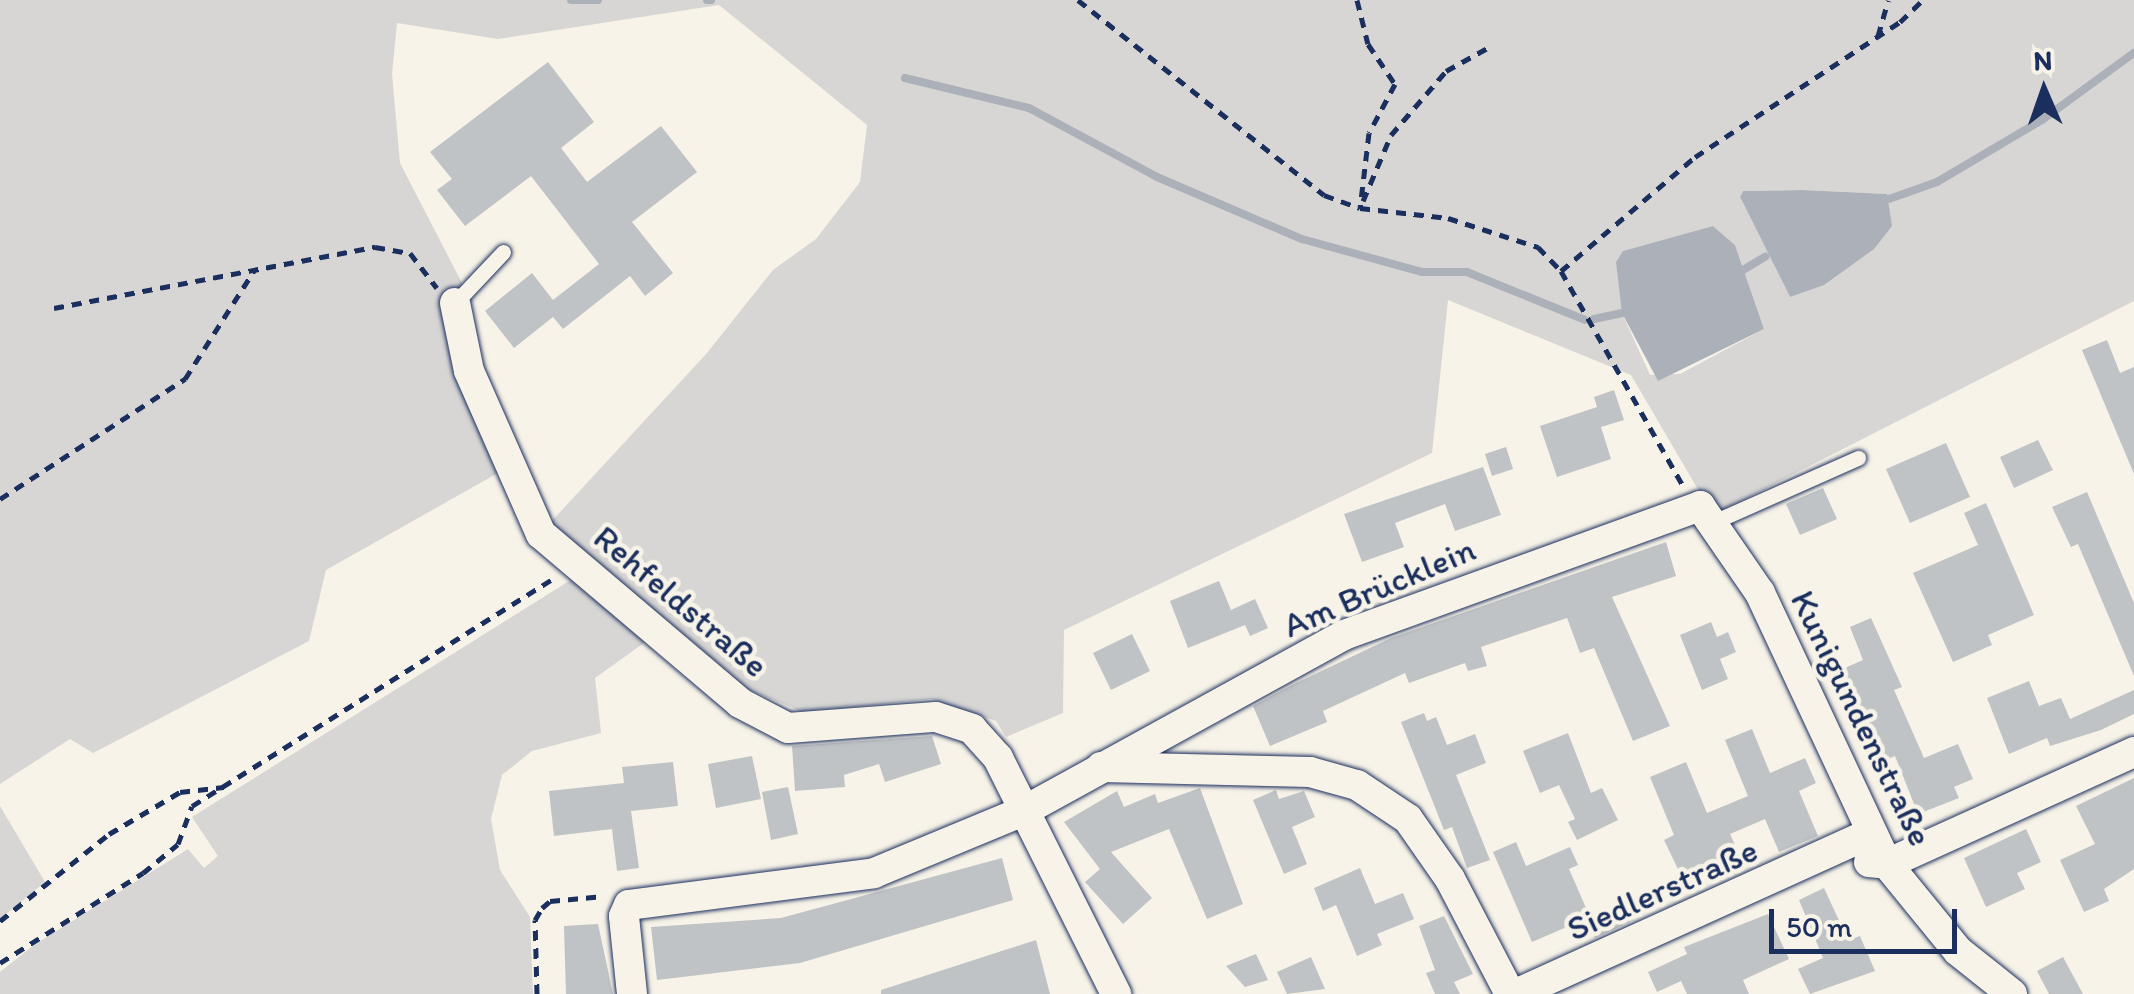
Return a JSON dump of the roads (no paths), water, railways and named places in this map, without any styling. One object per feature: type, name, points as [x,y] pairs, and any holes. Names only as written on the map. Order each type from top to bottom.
[{"type":"street","name":"Rehfeldstraße","points":[[455,303],[469,371],[541,534],[740,703],[788,728],[936,717],[972,729],[998,758],[1116,994]]},
{"type":"street","name":"Am Brücklein","points":[[1101,767],[1344,636],[1705,515]]},
{"type":"street","name":"Kunigundenstraße","points":[[1705,515],[1760,592],[1869,834],[1887,864],[1958,951],[2012,994]]},
{"type":"street","points":[[1838,853],[1887,864],[2134,752]]},
{"type":"street","points":[[632,994],[624,916],[630,904],[874,873],[1024,811],[1101,767],[1310,772],[1358,785],[1408,819],[1450,879],[1513,994]]},
{"type":"street","name":"Siedlerstraße","points":[[1513,994],[1838,853],[1869,834]]},
{"type":"lane","points":[[455,303],[503,252]]},
{"type":"lane","points":[[1705,515],[1858,458]]},
{"type":"waterway","points":[[571,0],[598,0]]},
{"type":"waterway","points":[[1889,199],[1937,182],[2042,120],[2134,53]]},
{"type":"waterway","points":[[905,78],[1029,108],[1157,177],[1302,239],[1422,272],[1467,272],[1585,320]]},
{"type":"waterway","points":[[1743,270],[1765,257]]},
{"type":"waterway","points":[[1594,319],[1622,313]]}]
